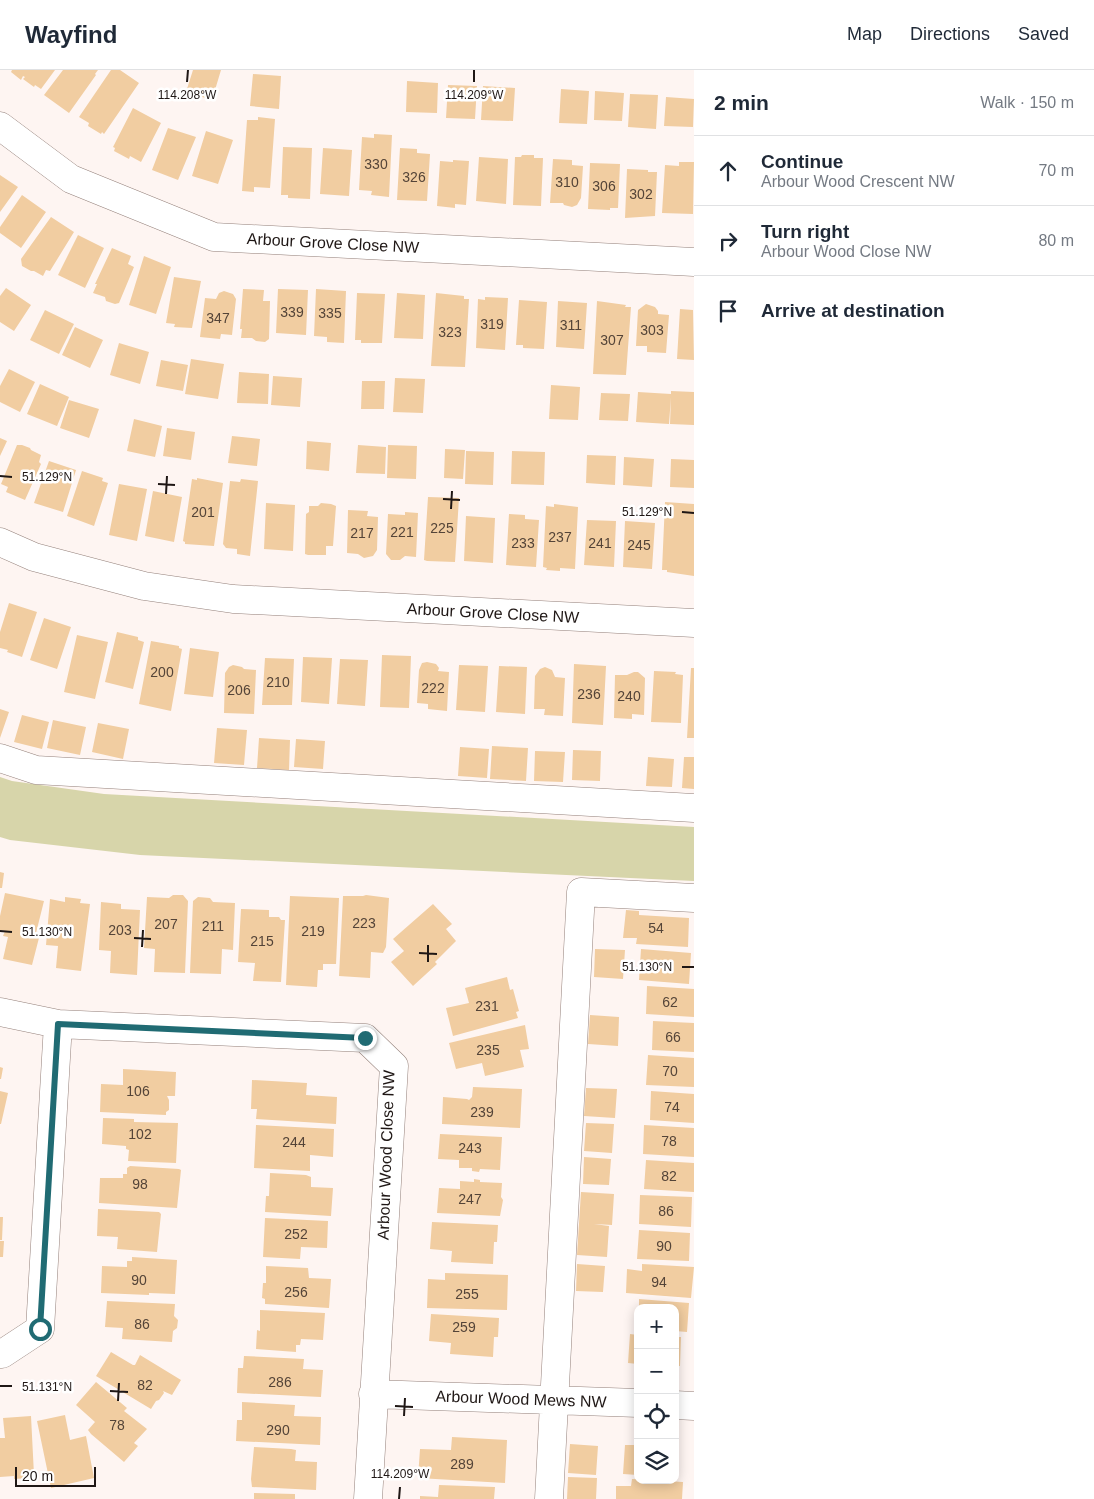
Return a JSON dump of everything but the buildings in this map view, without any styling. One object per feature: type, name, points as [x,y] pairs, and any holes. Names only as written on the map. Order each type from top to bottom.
[{"type":"street","name":"Arbour Grove Close NW","points":[[0,126],[71,179],[214,237],[694,262]]},
{"type":"street","name":"Arbour Grove Close NW","points":[[0,542],[34,557],[144,586],[233,599],[694,623]]},
{"type":"street","points":[[0,758],[36,770],[694,808]]},
{"type":"street","points":[[549,1499],[581,892],[694,898]]},
{"type":"street","name":"Arbour Wood Close NW","points":[[0,1012],[58,1024],[365,1038],[394,1066],[368,1499]]},
{"type":"street","points":[[0,1354],[40,1329],[58,1024]]},
{"type":"street","name":"Arbour Wood Mews NW","points":[[373,1394],[634,1403]]},
{"type":"street","points":[[679,1405],[694,1406]]},
{"type":"shaded area","points":[[0,777],[12,781],[104,794],[694,827],[694,881],[140,855],[10,840],[0,837]]},
{"type":"route","points":[[40,1329],[58,1024],[365,1038]]}]
